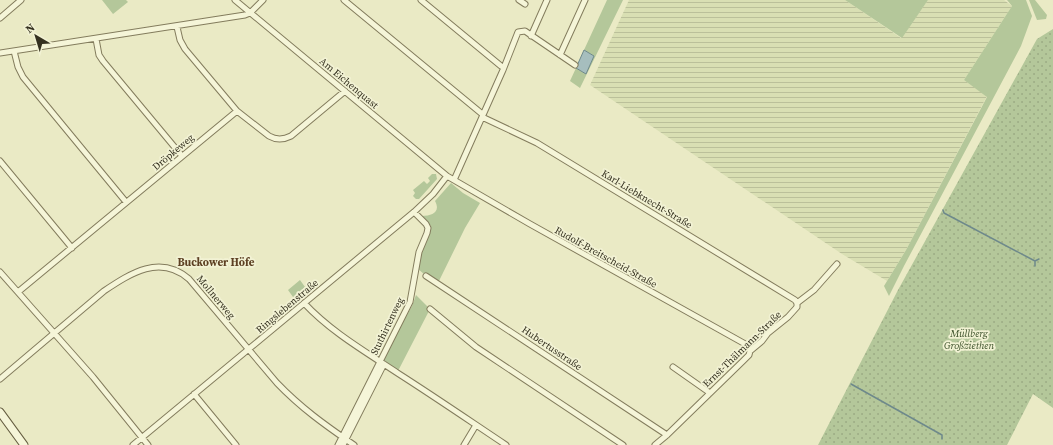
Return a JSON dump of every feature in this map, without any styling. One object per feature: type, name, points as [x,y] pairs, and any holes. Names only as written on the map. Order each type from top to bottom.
[{"type":"main road","points":[[0,412],[24,445]]},
{"type":"street","points":[[0,18],[21,0]]},
{"type":"street","name":"Am Eichenquast","points":[[235,0],[451,178]]},
{"type":"street","points":[[0,53],[177,27],[245,15],[250,13],[263,0]]},
{"type":"street","name":"Karl-Liebknecht-Straße","points":[[344,0],[481,115],[538,143],[795,300],[797,303]]},
{"type":"street","points":[[421,0],[501,66]]},
{"type":"street","points":[[519,0],[525,4]]},
{"type":"street","points":[[547,0],[531,36],[575,65]]},
{"type":"street","points":[[560,55],[585,0]]},
{"type":"street","points":[[177,27],[182,45],[237,111],[269,136],[276,139],[284,139],[290,136],[345,91]]},
{"type":"street","name":"Ringslebenstraße","points":[[133,445],[414,212],[451,178],[517,35],[520,31],[524,31],[531,36]]},
{"type":"street","points":[[96,39],[99,55],[103,61],[182,156]]},
{"type":"street","points":[[14,51],[18,67],[23,76],[126,202]]},
{"type":"street","name":"Dröpkeweg","points":[[18,292],[237,111]]},
{"type":"street","points":[[0,161],[72,248]]},
{"type":"street","name":"Rudolf-Breitscheid-Straße","points":[[451,178],[536,228],[746,345],[750,351]]},
{"type":"street","name":"Stuthirtenweg","points":[[338,445],[344,438],[382,363],[410,302],[419,252],[428,228],[414,212]]},
{"type":"street","name":"Ernst-Thälmann-Straße","points":[[656,445],[749,354],[750,351],[762,341],[768,333],[788,317],[797,307],[797,303],[814,290],[837,264]]},
{"type":"street","name":"Mollnerweg","points":[[0,379],[104,291],[117,282],[143,270],[165,266],[177,270],[189,279],[292,399],[317,420],[354,445]]},
{"type":"street","points":[[0,272],[93,377],[148,445]]},
{"type":"street","name":"Hubertusstraße","points":[[426,276],[667,435]]},
{"type":"street","points":[[304,303],[326,323],[382,363],[506,445]]},
{"type":"street","points":[[430,309],[476,346],[623,445]]},
{"type":"street","points":[[673,367],[710,393]]},
{"type":"street","points":[[194,394],[236,445]]},
{"type":"street","points":[[464,445],[476,425]]},
{"type":"street","points":[[343,445],[344,438]]},
{"type":"green space","points":[[102,0],[126,0],[128,2],[113,14]]},
{"type":"green space","points":[[607,0],[623,0],[580,88],[570,81],[576,68],[586,74],[594,56],[584,50]]},
{"type":"green space","points":[[629,0],[845,0],[901,38],[928,0],[1004,0],[1012,6],[964,80],[987,96],[906,250],[887,281],[842,254],[590,85]]},
{"type":"green space","points":[[845,0],[928,0],[902,38]]},
{"type":"green space","points":[[1007,0],[1026,0],[1032,16],[1021,46],[889,296],[884,286],[906,250],[987,97],[964,80],[1012,6]]},
{"type":"green space","points":[[1029,0],[1035,0],[1047,15],[1046,19],[1037,20]]},
{"type":"green space","name":"Müllberg Großziethen","points":[[1053,29],[1053,408],[1033,394],[1007,445],[818,445],[898,290],[1037,39]]},
{"type":"green space","points":[[432,174],[436,174],[437,179],[419,199],[416,199],[413,196],[415,193],[413,190],[424,181],[427,184],[430,181],[428,178]]},
{"type":"green space","points":[[451,183],[463,193],[480,203],[465,228],[438,283],[417,268],[419,254],[431,226],[422,218],[422,216],[432,214],[436,211],[437,205],[435,201]]},
{"type":"green space","points":[[300,280],[305,287],[293,297],[288,290]]},
{"type":"green space","points":[[416,295],[430,309],[398,371],[382,359],[412,306]]},
{"type":"water","points":[[584,50],[594,56],[586,74],[576,68]]},
{"type":"waterway","points":[[943,210],[944,213],[1035,261],[1039,259]]},
{"type":"waterway","points":[[1035,261],[1035,266]]},
{"type":"waterway","points":[[851,384],[942,435],[942,439]]},
{"type":"district","name":"Buckower Höfe","points":[[216,262]]}]
